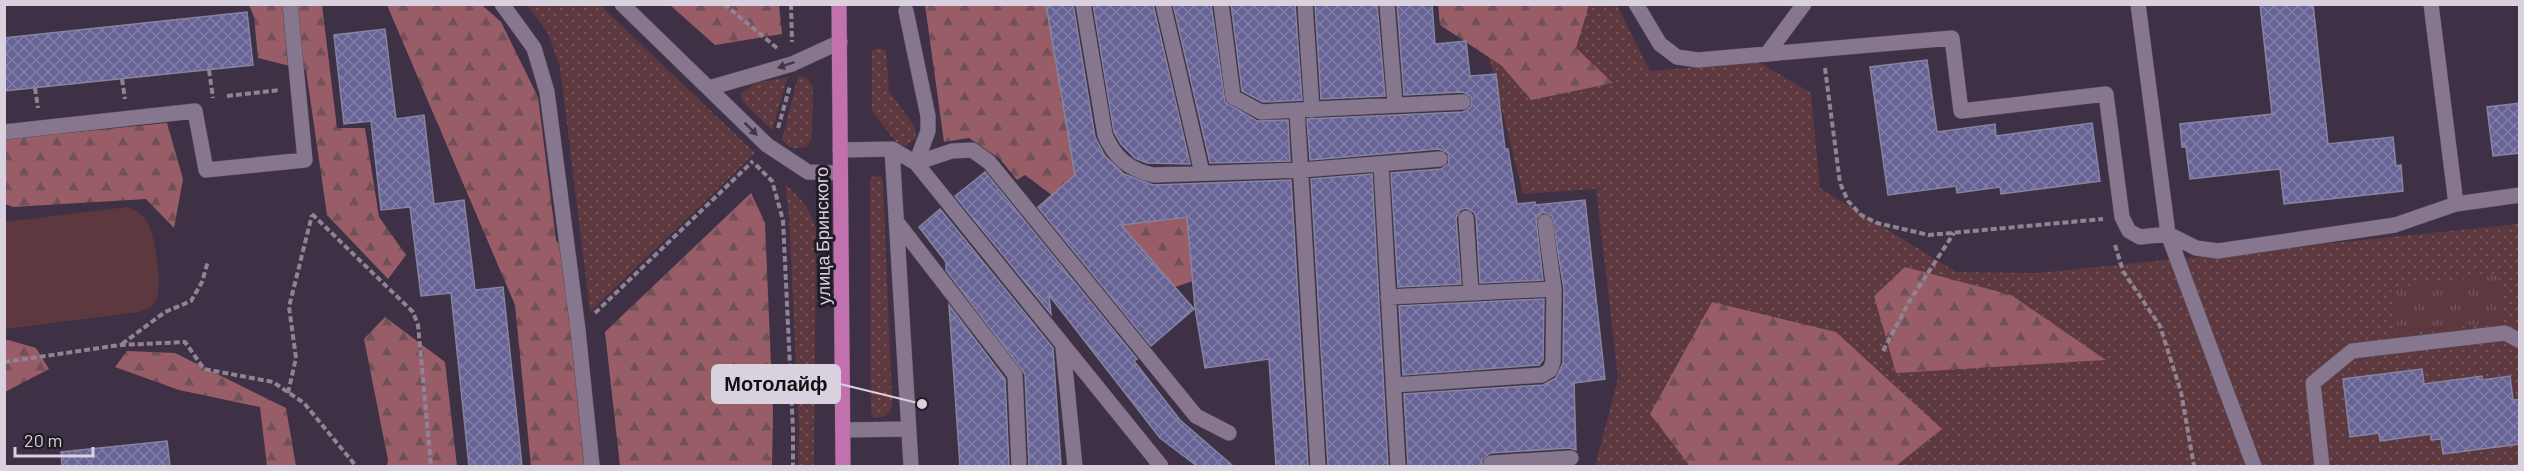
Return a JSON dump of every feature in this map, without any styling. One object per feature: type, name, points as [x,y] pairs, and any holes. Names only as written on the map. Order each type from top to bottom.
[{"type":"main road","name":"улица Бринского","points":[[839,4],[843,466]]},
{"type":"street","points":[[4,132],[195,111],[206,170],[305,160],[290,4]]},
{"type":"street","points":[[502,4],[534,48],[547,92],[578,330],[592,466]]},
{"type":"street","points":[[622,4],[767,145],[808,172],[840,173]]},
{"type":"street","points":[[1083,4],[1105,135],[1112,151],[1135,171],[1153,175],[1302,170],[1440,159]]},
{"type":"street","points":[[1163,4],[1202,173]]},
{"type":"street","points":[[1221,4],[1233,97],[1261,112],[1463,102]]},
{"type":"street","points":[[1305,4],[1305,110],[1302,170],[1318,466]]},
{"type":"street","points":[[1387,4],[1395,104]]},
{"type":"street","points":[[1636,4],[1660,44],[1677,57],[1698,60],[1952,38],[1961,111],[2106,94],[2122,217],[2129,231],[2140,237],[2168,234],[2196,248],[2218,251],[2395,225],[2456,204],[2520,195]]},
{"type":"street","points":[[1767,54],[1804,4]]},
{"type":"street","points":[[2138,4],[2168,234],[2254,466]]},
{"type":"street","points":[[2430,4],[2456,204]]},
{"type":"street","points":[[906,11],[928,116],[928,131],[916,163]]},
{"type":"street","points":[[709,88],[792,64],[840,42]]},
{"type":"street","points":[[892,149],[911,466]]},
{"type":"street","points":[[840,150],[892,149],[916,163],[1063,348],[1161,466]]},
{"type":"street","points":[[916,163],[952,151],[972,150],[989,162],[1196,416],[1229,433]]},
{"type":"street","points":[[1381,164],[1398,466]]},
{"type":"street","points":[[1466,218],[1471,292]]},
{"type":"street","points":[[896,220],[1015,375],[1019,466]]},
{"type":"street","points":[[1394,385],[1542,375],[1550,370],[1553,362],[1554,289],[1545,222]]},
{"type":"street","points":[[1388,297],[1554,289]]},
{"type":"street","points":[[2322,466],[2313,383],[2352,351],[2505,333],[2520,341]]},
{"type":"street","points":[[1063,348],[1075,466]]},
{"type":"street","points":[[843,430],[909,429]]},
{"type":"street","points":[[1141,442],[1147,466]]},
{"type":"street","points":[[1492,466],[1491,463],[1570,458]]},
{"type":"path","points":[[724,4],[778,49]]},
{"type":"path","points":[[791,4],[793,45]]},
{"type":"path","points":[[1823,49],[1840,183],[1848,201],[1861,214],[1877,223],[1929,235],[2122,217]]},
{"type":"path","points":[[209,70],[213,98]]},
{"type":"path","points":[[776,135],[793,77]]},
{"type":"path","points":[[122,79],[126,107]]},
{"type":"path","points":[[35,88],[39,117]]},
{"type":"path","points":[[227,96],[287,89]]},
{"type":"path","points":[[578,330],[758,156]]},
{"type":"path","points":[[753,161],[772,181],[783,220],[794,430],[793,466]]},
{"type":"path","points":[[288,393],[296,358],[289,307],[312,214],[412,312],[418,325],[431,466]]},
{"type":"path","points":[[1883,351],[1909,302],[1954,232]]},
{"type":"path","points":[[2113,240],[2123,271],[2160,326],[2181,392],[2194,466]]},
{"type":"path","points":[[120,345],[165,312],[191,301],[202,282],[208,261]]},
{"type":"path","points":[[4,362],[120,345],[184,342],[204,369],[273,382],[304,403],[356,466]]},
{"type":"green space","points":[[249,5],[322,5],[337,128],[365,128],[379,217],[406,255],[388,279],[327,215],[306,70],[258,58],[254,17]]},
{"type":"green space","points":[[387,5],[482,5],[501,22],[538,97],[556,240],[578,270],[600,466],[531,466],[515,305]]},
{"type":"green space","points":[[527,5],[600,5],[755,153],[590,312],[560,67],[548,33]]},
{"type":"green space","points":[[670,5],[779,5],[782,34],[715,45]]},
{"type":"green space","points":[[925,5],[1046,5],[1092,190],[1143,222],[1187,217],[1193,281],[1175,287],[1025,175],[1017,180],[1000,159],[969,138],[944,142]]},
{"type":"green space","points":[[1438,5],[1589,5],[1576,48],[1613,83],[1531,100],[1502,66],[1440,25]]},
{"type":"green space","points":[[1476,5],[1617,5],[1650,71],[1759,62],[1811,93],[1820,188],[1956,272],[2038,273],[2519,224],[2519,466],[1595,466],[1618,378],[1596,189],[1523,194]]},
{"type":"green space","points":[[877,48],[886,50],[889,91],[915,127],[916,138],[906,146],[897,144],[872,111],[872,51]]},
{"type":"green space","points":[[798,76],[807,78],[813,87],[812,138],[806,147],[796,148],[790,147],[782,140]]},
{"type":"green space","points":[[788,77],[772,130],[742,101],[741,94],[755,83]]},
{"type":"green space","points":[[167,123],[183,179],[174,228],[146,199],[13,207],[5,204],[5,139]]},
{"type":"green space","points":[[881,176],[883,182],[892,399],[889,413],[875,418],[871,414],[870,178]]},
{"type":"green space","points":[[785,184],[805,204],[816,230],[814,466],[798,466],[799,431],[789,215]]},
{"type":"green space","points":[[751,193],[765,223],[773,412],[772,466],[620,466],[605,332]]},
{"type":"green space","points":[[127,207],[144,218],[152,235],[159,281],[157,298],[152,305],[140,312],[5,329],[5,222]]},
{"type":"green space","points":[[1905,267],[2011,295],[2106,360],[1896,373],[1874,296]]},
{"type":"green space","points":[[2498,275],[2504,321],[2397,335],[2391,288]]},
{"type":"green space","points":[[1712,302],[1836,332],[1942,429],[1896,466],[1690,466],[1650,414]]},
{"type":"green space","points":[[385,317],[445,362],[457,466],[387,466],[388,460],[364,339]]},
{"type":"green space","points":[[5,339],[36,348],[49,369],[5,392]]},
{"type":"green space","points":[[127,351],[175,353],[286,408],[296,466],[267,466],[260,407],[179,390],[115,367]]},
{"type":"building","points":[[1046,4],[1073,4],[1095,137],[1105,156],[1124,174],[1153,185],[1291,180],[1308,466],[1276,466],[1269,359],[1205,368],[1195,308],[1187,217],[1121,225],[1194,309],[1151,346],[1038,207],[1075,175]]},
{"type":"building","points":[[1093,4],[1153,4],[1190,164],[1147,163],[1135,158],[1121,144],[1114,132]]},
{"type":"building","points":[[1173,4],[1211,4],[1225,102],[1257,121],[1288,120],[1290,161],[1210,163]]},
{"type":"building","points":[[1231,4],[1295,4],[1302,100],[1263,102],[1242,91]]},
{"type":"building","points":[[1315,4],[1377,4],[1385,96],[1321,99]]},
{"type":"building","points":[[1397,4],[1432,4],[1435,44],[1466,41],[1470,76],[1496,74],[1505,149],[1508,149],[1517,204],[1535,202],[1535,205],[1585,200],[1605,379],[1574,383],[1576,450],[1570,448],[1490,453],[1482,460],[1482,466],[1408,466],[1404,394],[1543,385],[1556,378],[1563,363],[1564,289],[1552,216],[1543,212],[1536,219],[1543,280],[1480,283],[1476,217],[1474,212],[1466,208],[1460,210],[1456,218],[1461,284],[1398,287],[1391,173],[1441,169],[1449,163],[1448,153],[1439,149],[1310,160],[1307,119],[1463,112],[1471,107],[1471,97],[1463,92],[1404,95]]},
{"type":"building","points":[[2260,4],[2313,4],[2328,144],[2393,137],[2396,166],[2401,165],[2403,191],[2284,204],[2280,169],[2190,179],[2186,147],[2182,147],[2180,124],[2272,114]]},
{"type":"building","points":[[247,12],[253,65],[4,91],[4,38]]},
{"type":"building","points":[[385,29],[396,119],[424,115],[434,204],[464,200],[475,290],[503,287],[522,466],[469,466],[451,293],[421,296],[410,207],[381,210],[371,121],[344,124],[334,35]]},
{"type":"building","points":[[1927,60],[1937,132],[1995,124],[1996,136],[2092,123],[2100,181],[2001,194],[2000,187],[1957,193],[1956,186],[1888,195],[1870,67]]},
{"type":"building","points":[[2520,103],[2520,153],[2493,156],[2487,107]]},
{"type":"building","points":[[985,172],[1137,359],[1134,361],[1180,420],[1233,466],[1197,466],[1160,438],[1049,295],[1051,314],[955,196]]},
{"type":"building","points":[[1372,174],[1388,466],[1328,466],[1311,179]]},
{"type":"building","points":[[940,209],[1053,348],[1061,466],[1029,466],[1025,374],[946,270],[946,262],[919,227]]},
{"type":"building","points":[[1544,299],[1543,360],[1539,365],[1403,375],[1399,306]]},
{"type":"building","points":[[949,305],[1005,379],[1009,466],[960,466]]},
{"type":"building","points":[[2422,369],[2424,384],[2482,376],[2482,380],[2510,376],[2513,400],[2520,399],[2520,444],[2443,454],[2441,439],[2431,440],[2431,434],[2380,441],[2379,433],[2350,437],[2343,379]]},
{"type":"building","points":[[167,441],[170,466],[62,466],[61,452]]},
{"type":"place","name":"Мотолайф","points":[[922,404]]}]
